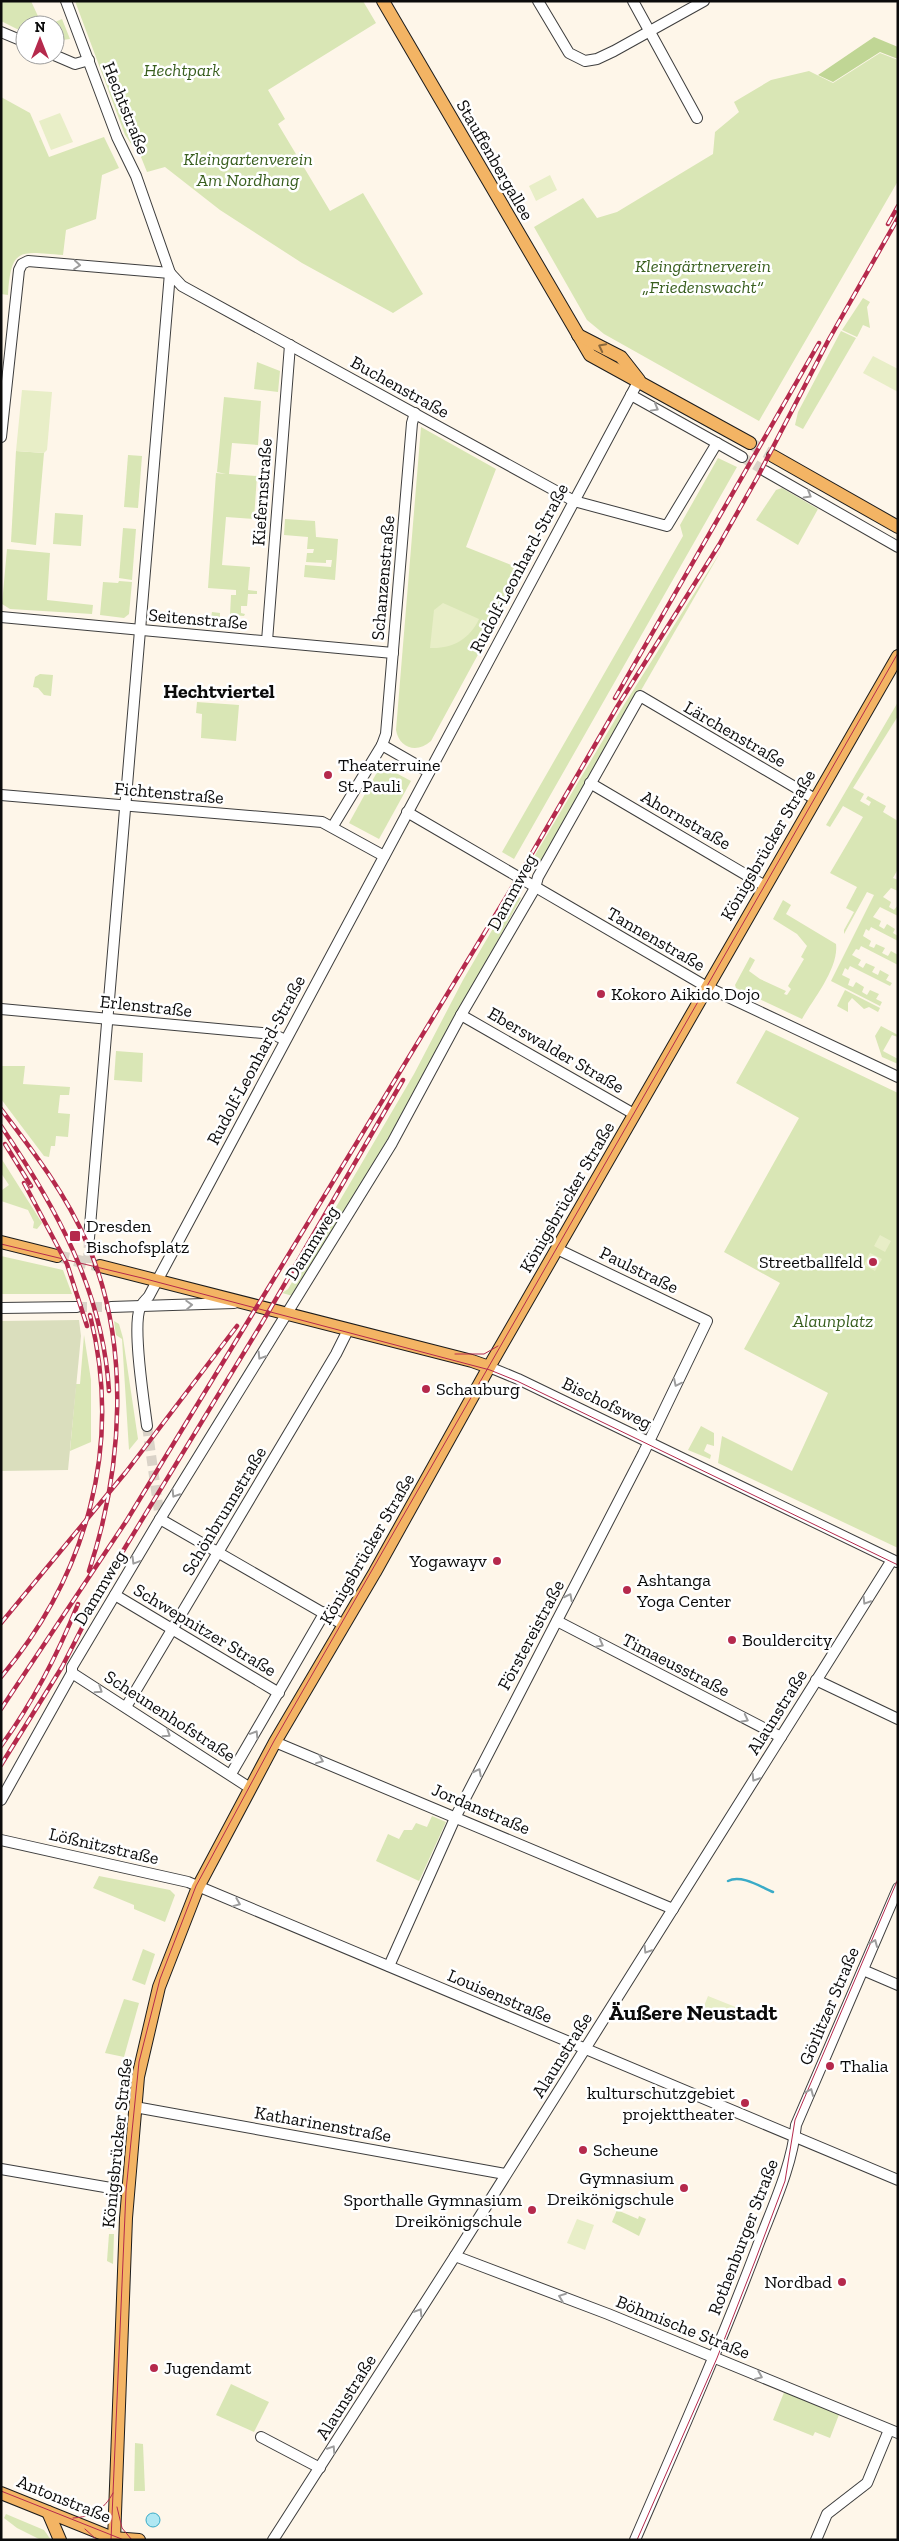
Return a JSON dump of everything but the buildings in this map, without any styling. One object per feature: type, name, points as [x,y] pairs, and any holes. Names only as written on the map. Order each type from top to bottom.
[{"type":"main road","name":"Stauffenbergallee","points":[[383,1],[578,335],[621,358],[639,380],[750,443]]},
{"type":"main road","points":[[773,456],[898,527]]},
{"type":"main road","name":"Königsbrücker Straße","points":[[113,2539],[128,2191],[135,2106],[150,2020],[169,1959],[198,1887],[275,1742],[898,656]]},
{"type":"main road","points":[[1,1242],[57,1256]]},
{"type":"main road","name":"Bischofsweg","points":[[100,1266],[472,1361],[489,1367]]},
{"type":"main road","name":"Antonstraße","points":[[1,2493],[113,2539],[139,2540]]},
{"type":"main road","points":[[48,2512],[60,2540]]},
{"type":"street","name":"Hechtstraße","points":[[66,1],[117,137],[133,168],[170,273]]},
{"type":"street","points":[[538,1],[569,53],[585,61],[614,51],[704,1]]},
{"type":"street","points":[[633,1],[697,118]]},
{"type":"street","points":[[1,32],[15,38]]},
{"type":"street","name":"Hechtstraße","points":[[65,60],[75,64],[89,60]]},
{"type":"street","points":[[1,438],[19,270],[28,261],[170,273],[89,1238]]},
{"type":"street","name":"Buchenstraße","points":[[170,273],[182,286],[574,501],[667,526],[717,443]]},
{"type":"street","name":"Kiefernstraße","points":[[267,641],[290,345]]},
{"type":"street","name":"Rudolf-Leonhard-Straße","points":[[140,1307],[149,1296],[639,380]]},
{"type":"street","points":[[631,395],[742,458]]},
{"type":"street","name":"Schanzenstraße","points":[[333,826],[382,746],[386,734],[412,423],[415,413]]},
{"type":"street","points":[[765,471],[898,547]]},
{"type":"street","name":"Seitenstraße","points":[[1,617],[393,653]]},
{"type":"street","name":"Lärchenstraße","points":[[640,696],[815,799]]},
{"type":"street","name":"Dammweg","points":[[1,1800],[72,1673],[72,1667],[160,1519],[392,1143],[461,1015],[535,888],[538,877],[640,696]]},
{"type":"street","points":[[382,746],[429,772]]},
{"type":"street","name":"Ahornstraße","points":[[590,783],[765,886]]},
{"type":"street","name":"Fichtenstraße","points":[[1,796],[322,822],[333,826],[384,856]]},
{"type":"street","name":"Tannenstraße","points":[[407,812],[707,987],[898,1077]]},
{"type":"street","name":"Erlenstraße","points":[[1,1008],[273,1034],[285,1040]]},
{"type":"street","name":"Eberswalder Straße","points":[[461,1015],[634,1114]]},
{"type":"street","name":"Paulstraße","points":[[557,1248],[707,1321]]},
{"type":"street","points":[[111,1307],[240,1302]]},
{"type":"street","points":[[1,1308],[76,1307]]},
{"type":"street","points":[[140,1307],[137,1318],[139,1355],[147,1426]]},
{"type":"street","name":"Förstereistraße","points":[[389,1966],[456,1816],[648,1443],[707,1321]]},
{"type":"street","name":"Schönbrunnstraße","points":[[126,1708],[336,1354],[348,1330]]},
{"type":"street","name":"Bischofsweg","points":[[489,1367],[518,1379],[895,1562]]},
{"type":"street","points":[[160,1519],[344,1624]]},
{"type":"street","name":"Alaunstraße","points":[[273,2540],[455,2256],[816,1680],[895,1562]]},
{"type":"street","name":"Schwepnitzer Straße","points":[[115,1595],[279,1694]]},
{"type":"street","name":"Königsbrücker Straße","points":[[231,1774],[325,1612]]},
{"type":"street","name":"Timaeusstraße","points":[[557,1621],[781,1737]]},
{"type":"street","name":"Scheunenhofstraße","points":[[72,1673],[250,1788]]},
{"type":"street","points":[[816,1680],[898,1718]]},
{"type":"street","name":"Jordanstraße","points":[[275,1742],[456,1816],[673,1909]]},
{"type":"street","name":"Lößnitzstraße","points":[[1,1840],[188,1882],[198,1887]]},
{"type":"street","name":"Louisenstraße","points":[[198,1887],[898,2180]]},
{"type":"street","name":"Görlitzer Straße","points":[[795,2138],[796,2125],[898,1888]]},
{"type":"street","points":[[863,1970],[898,1985]]},
{"type":"street","name":"Katharinenstraße","points":[[135,2106],[505,2174]]},
{"type":"street","name":"Rothenburger Straße","points":[[635,2540],[714,2357],[782,2182],[795,2138]]},
{"type":"street","points":[[1,2169],[128,2191]]},
{"type":"street","name":"Böhmische Straße","points":[[455,2256],[608,2314],[893,2431]]},
{"type":"street","points":[[816,2540],[827,2514],[867,2484],[893,2431]]},
{"type":"street","points":[[262,2437],[320,2468]]},
{"type":"green space","points":[[1,1],[31,1],[37,15],[15,15],[15,28],[1,21]]},
{"type":"green space","points":[[75,1],[363,1],[376,23],[268,90],[285,119],[278,124],[330,211],[363,193],[423,294],[393,313],[302,263],[220,210],[165,167],[147,172],[137,147],[134,148],[125,135]]},
{"type":"green space","points":[[65,26],[70,39],[65,40]]},
{"type":"green space","points":[[874,37],[898,47],[898,59],[880,52],[833,82],[818,75]]},
{"type":"green space","name":"Kleingärtnerverein „Friedenswacht“","points":[[880,53],[898,60],[898,181],[759,421],[604,334],[587,320],[534,227],[583,198],[597,218],[617,212],[713,154],[715,132],[739,112],[734,102],[771,80],[809,71],[833,83]]},
{"type":"green space","points":[[1,97],[30,113],[49,157],[104,137],[119,168],[102,175],[96,219],[66,230],[63,255],[27,253],[15,260],[9,279],[8,295],[1,294]]},
{"type":"green space","points":[[60,113],[73,142],[51,150],[39,121]]},
{"type":"green space","points":[[550,175],[557,190],[536,201],[529,186]]},
{"type":"green space","points":[[863,298],[870,302],[867,307],[870,328],[863,325],[857,337],[842,330]]},
{"type":"green space","points":[[841,331],[856,338],[803,429],[795,425],[798,412]]},
{"type":"green space","points":[[873,356],[898,369],[898,392],[863,373]]},
{"type":"green space","points":[[257,362],[280,371],[278,392],[254,389]]},
{"type":"green space","points":[[22,390],[52,392],[47,450],[44,453],[16,451]]},
{"type":"green space","points":[[224,397],[261,401],[258,445],[232,443],[229,474],[257,476],[254,519],[226,517],[222,565],[250,567],[248,590],[257,591],[257,594],[248,594],[247,606],[241,606],[241,613],[245,614],[244,616],[230,615],[231,595],[236,595],[236,590],[208,588],[216,473],[226,474],[217,472]]},
{"type":"green space","points":[[421,427],[496,469],[466,547],[524,570],[431,741],[426,745],[415,748],[405,745],[396,730]]},
{"type":"green space","points":[[16,451],[44,453],[36,545],[11,542]]},
{"type":"green space","points":[[128,455],[142,456],[138,508],[124,507]]},
{"type":"green space","points":[[718,458],[737,467],[514,859],[502,852],[683,536],[680,525]]},
{"type":"green space","points":[[782,488],[818,509],[798,545],[756,520],[776,490]]},
{"type":"green space","points":[[55,513],[83,515],[81,546],[53,544]]},
{"type":"green space","points":[[285,519],[315,521],[316,537],[338,539],[335,580],[304,577],[305,565],[331,567],[332,560],[326,560],[326,563],[306,562],[307,553],[313,553],[314,549],[307,549],[308,537],[284,535]]},
{"type":"green space","points":[[123,528],[136,529],[132,580],[119,578]]},
{"type":"green space","points":[[253,529],[268,530],[267,543],[265,542],[266,536],[263,536],[262,542],[252,541]]},
{"type":"green space","points":[[7,549],[50,553],[47,600],[93,605],[92,614],[10,609],[2,604]]},
{"type":"green space","points":[[721,551],[538,870],[528,867],[622,708]]},
{"type":"green space","points":[[119,581],[132,582],[129,614],[124,618],[100,615],[103,582],[118,583]]},
{"type":"green space","points":[[443,603],[479,619],[471,632],[453,645],[430,648],[434,610]]},
{"type":"green space","points":[[212,612],[220,613],[219,629],[206,628],[206,617],[211,618]]},
{"type":"green space","points":[[40,674],[53,675],[51,696],[44,695],[38,688],[33,687],[35,677]]},
{"type":"green space","points":[[197,702],[239,705],[236,741],[201,738],[202,714],[196,713]]},
{"type":"green space","points":[[898,702],[898,716],[853,788],[864,794],[860,801],[869,806],[871,802],[866,799],[868,796],[886,806],[883,812],[898,821],[898,869],[893,878],[898,880],[898,891],[891,888],[883,897],[891,902],[889,907],[894,910],[898,905],[898,916],[880,907],[873,917],[881,921],[879,926],[884,929],[887,924],[895,929],[893,933],[898,936],[898,941],[871,927],[869,931],[866,929],[863,936],[871,941],[869,946],[874,948],[876,944],[885,948],[882,953],[888,956],[891,951],[898,955],[898,965],[861,946],[852,955],[861,960],[858,965],[863,968],[866,963],[875,967],[872,972],[878,975],[880,970],[889,975],[886,980],[892,983],[890,986],[850,966],[848,970],[845,968],[842,975],[850,979],[848,985],[853,987],[856,982],[864,987],[862,992],[867,995],[870,990],[879,994],[876,999],[882,1002],[880,1006],[831,981],[874,895],[867,892],[844,934],[844,930],[854,912],[846,908],[857,887],[830,873],[863,817],[843,806],[830,827],[826,825]]},
{"type":"green space","points":[[381,765],[411,781],[379,839],[349,823]]},
{"type":"green space","points":[[513,894],[521,898],[393,1130],[293,1296],[282,1293],[288,1289],[414,1074],[463,980]]},
{"type":"green space","points":[[783,900],[791,905],[786,914],[836,944],[834,963],[830,973],[802,1019],[736,988],[735,985],[750,957],[755,960],[749,971],[760,979],[786,991],[784,994],[787,995],[791,989],[788,986],[804,959],[801,957],[807,946],[797,934],[773,919]]},
{"type":"green space","points":[[845,990],[880,1008],[878,1012],[869,1007],[864,1009],[852,998],[848,1003],[848,1012],[837,1006]]},
{"type":"green space","points":[[881,1026],[898,1035],[898,1037],[892,1035],[883,1051],[898,1059],[898,1064],[882,1057],[875,1036]]},
{"type":"green space","name":"Alaunplatz","points":[[766,1030],[898,1093],[898,1548],[718,1463],[722,1436],[792,1471],[828,1393],[744,1349],[780,1283],[724,1252],[799,1118],[736,1083]]},
{"type":"green space","points":[[116,1051],[143,1053],[142,1082],[114,1080]]},
{"type":"green space","points":[[1,1066],[25,1066],[23,1084],[70,1087],[69,1095],[60,1095],[58,1113],[70,1114],[68,1137],[56,1136],[55,1146],[51,1146],[49,1157],[44,1156],[1,1099]]},
{"type":"green space","points":[[1,1158],[42,1223],[37,1229],[33,1228],[34,1222],[28,1210],[1,1201],[2,1190],[9,1185],[1,1173]]},
{"type":"green space","points":[[880,1235],[891,1241],[885,1252],[874,1246]]},
{"type":"green space","name":"Streetballfeld","points":[[870,1253],[882,1259],[875,1271],[864,1265]]},
{"type":"green space","points":[[1,1256],[63,1270],[72,1294],[1,1294]]},
{"type":"green space","points":[[79,1320],[81,1336],[68,1470],[1,1471],[1,1321]]},
{"type":"green space","points":[[114,1321],[119,1324],[123,1338],[138,1439],[129,1450],[122,1339],[116,1335]]},
{"type":"green space","points":[[84,1335],[91,1380],[91,1442],[70,1451],[76,1384],[80,1384]]},
{"type":"green space","points":[[701,1426],[714,1433],[714,1446],[707,1444],[704,1451],[711,1455],[710,1459],[688,1450]]},
{"type":"green space","points":[[432,1816],[446,1822],[419,1881],[376,1861],[388,1834],[399,1839],[404,1830],[412,1830],[416,1823],[427,1827]]},
{"type":"green space","points":[[99,1876],[170,1890],[175,1895],[165,1922],[134,1909],[134,1905],[93,1888]]},
{"type":"green space","points":[[143,1949],[155,1954],[145,1985],[132,1980]]},
{"type":"green space","points":[[708,1996],[738,2008],[732,2023],[702,2011]]},
{"type":"green space","points":[[124,1999],[139,2003],[124,2057],[105,2053]]},
{"type":"green space","points":[[110,2199],[116,2200],[115,2229],[108,2229]]},
{"type":"green space","points":[[617,2210],[638,2219],[639,2216],[646,2219],[639,2236],[612,2222]]},
{"type":"green space","points":[[577,2219],[594,2225],[585,2250],[567,2243]]},
{"type":"green space","points":[[109,2234],[114,2234],[113,2264],[107,2261]]},
{"type":"green space","points":[[231,2384],[269,2402],[254,2432],[216,2415]]},
{"type":"green space","points":[[785,2390],[840,2412],[830,2438],[815,2432],[813,2436],[773,2420]]},
{"type":"green space","points":[[135,2443],[143,2444],[145,2491],[134,2491]]},
{"type":"green space","points":[[6,2514],[44,2530],[51,2540],[41,2540],[17,2528],[4,2518]]},
{"type":"water","points":[[150,2513],[156,2513],[160,2520],[156,2527],[150,2527],[146,2523],[146,2517]]},
{"type":"waterway","points":[[728,1881],[733,1879],[745,1880],[773,1892]]},
{"type":"tunnel","points":[[750,443],[773,456]]},
{"type":"tunnel","points":[[742,457],[765,471]]},
{"type":"tunnel","points":[[88,1263],[89,1238]]},
{"type":"tunnel","points":[[57,1256],[100,1266]]},
{"type":"tunnel","points":[[77,1307],[111,1307]]},
{"type":"tunnel","points":[[147,1426],[160,1519]]},
{"type":"tram line","points":[[111,2540],[126,2191],[139,2062],[160,1979],[196,1886],[274,1741],[898,653]]},
{"type":"tram line","points":[[1,1244],[142,1278],[490,1370],[517,1381],[898,1565]]},
{"type":"tram line","points":[[455,1354],[484,1354],[498,1346]]},
{"type":"tram line","points":[[637,2540],[717,2358],[785,2181],[795,2120],[898,1879]]},
{"type":"tram line","points":[[1,2491],[124,2540]]},
{"type":"tram line","points":[[73,2518],[96,2512],[113,2493]]},
{"type":"tram line","points":[[117,2507],[122,2528],[132,2540]]},
{"type":"tram line","points":[[85,2529],[97,2540]]},
{"type":"railway","points":[[888,224],[898,206]]},
{"type":"railway","points":[[1,1709],[127,1520],[510,891],[617,707],[719,545],[757,478],[828,341],[898,218]]},
{"type":"railway","points":[[615,698],[819,343]]},
{"type":"railway","points":[[1,1765],[62,1667],[112,1569],[262,1323],[403,1080]]},
{"type":"railway","points":[[1,1109],[48,1173],[79,1225],[101,1282],[111,1322],[116,1364],[115,1449],[109,1490],[89,1571]]},
{"type":"railway","points":[[1,1126],[58,1219],[87,1285],[105,1354],[109,1391]]},
{"type":"railway","points":[[5,1144],[31,1186]]},
{"type":"railway","points":[[24,1183],[67,1264],[87,1326]]},
{"type":"railway","points":[[1,1677],[31,1638],[56,1596],[76,1552],[90,1507],[99,1460],[102,1412],[99,1364],[90,1315]]},
{"type":"railway","points":[[1,1623],[126,1472],[237,1326]]},
{"type":"railway","points":[[1,1746],[24,1712],[44,1677],[78,1604]]},
{"type":"place","name":"Theaterruine St. Pauli","points":[[328,775]]},
{"type":"place","name":"Kokoro Aikido Dojo","points":[[601,994]]},
{"type":"place","name":"Dresden Bischofsplatz","points":[[75,1236]]},
{"type":"place","name":"Streetballfeld","points":[[873,1262]]},
{"type":"place","name":"Schauburg","points":[[426,1389]]},
{"type":"place","name":"Yogawayv","points":[[497,1561]]},
{"type":"place","name":"Ashtanga Yoga Center","points":[[627,1590]]},
{"type":"place","name":"Bouldercity","points":[[732,1640]]},
{"type":"place","name":"Thalia","points":[[830,2066]]},
{"type":"place","name":"kulturschutzgebiet projekttheater","points":[[745,2103]]},
{"type":"place","name":"Scheune","points":[[583,2150]]},
{"type":"place","name":"Gymnasium Dreikönigschule","points":[[684,2188]]},
{"type":"place","name":"Sporthalle Gymnasium Dreikönigschule","points":[[532,2210]]},
{"type":"place","name":"Nordbad","points":[[842,2282]]},
{"type":"place","name":"Jugendamt","points":[[154,2368]]},
{"type":"district","name":"Hechtviertel","points":[[219,691]]},
{"type":"district","name":"Äußere Neustadt","points":[[693,2012]]},
{"type":"park label","name":"Hechtpark","points":[[182,70]]},
{"type":"park label","name":"Kleingartenverein Am Nordhang","points":[[248,169]]}]
